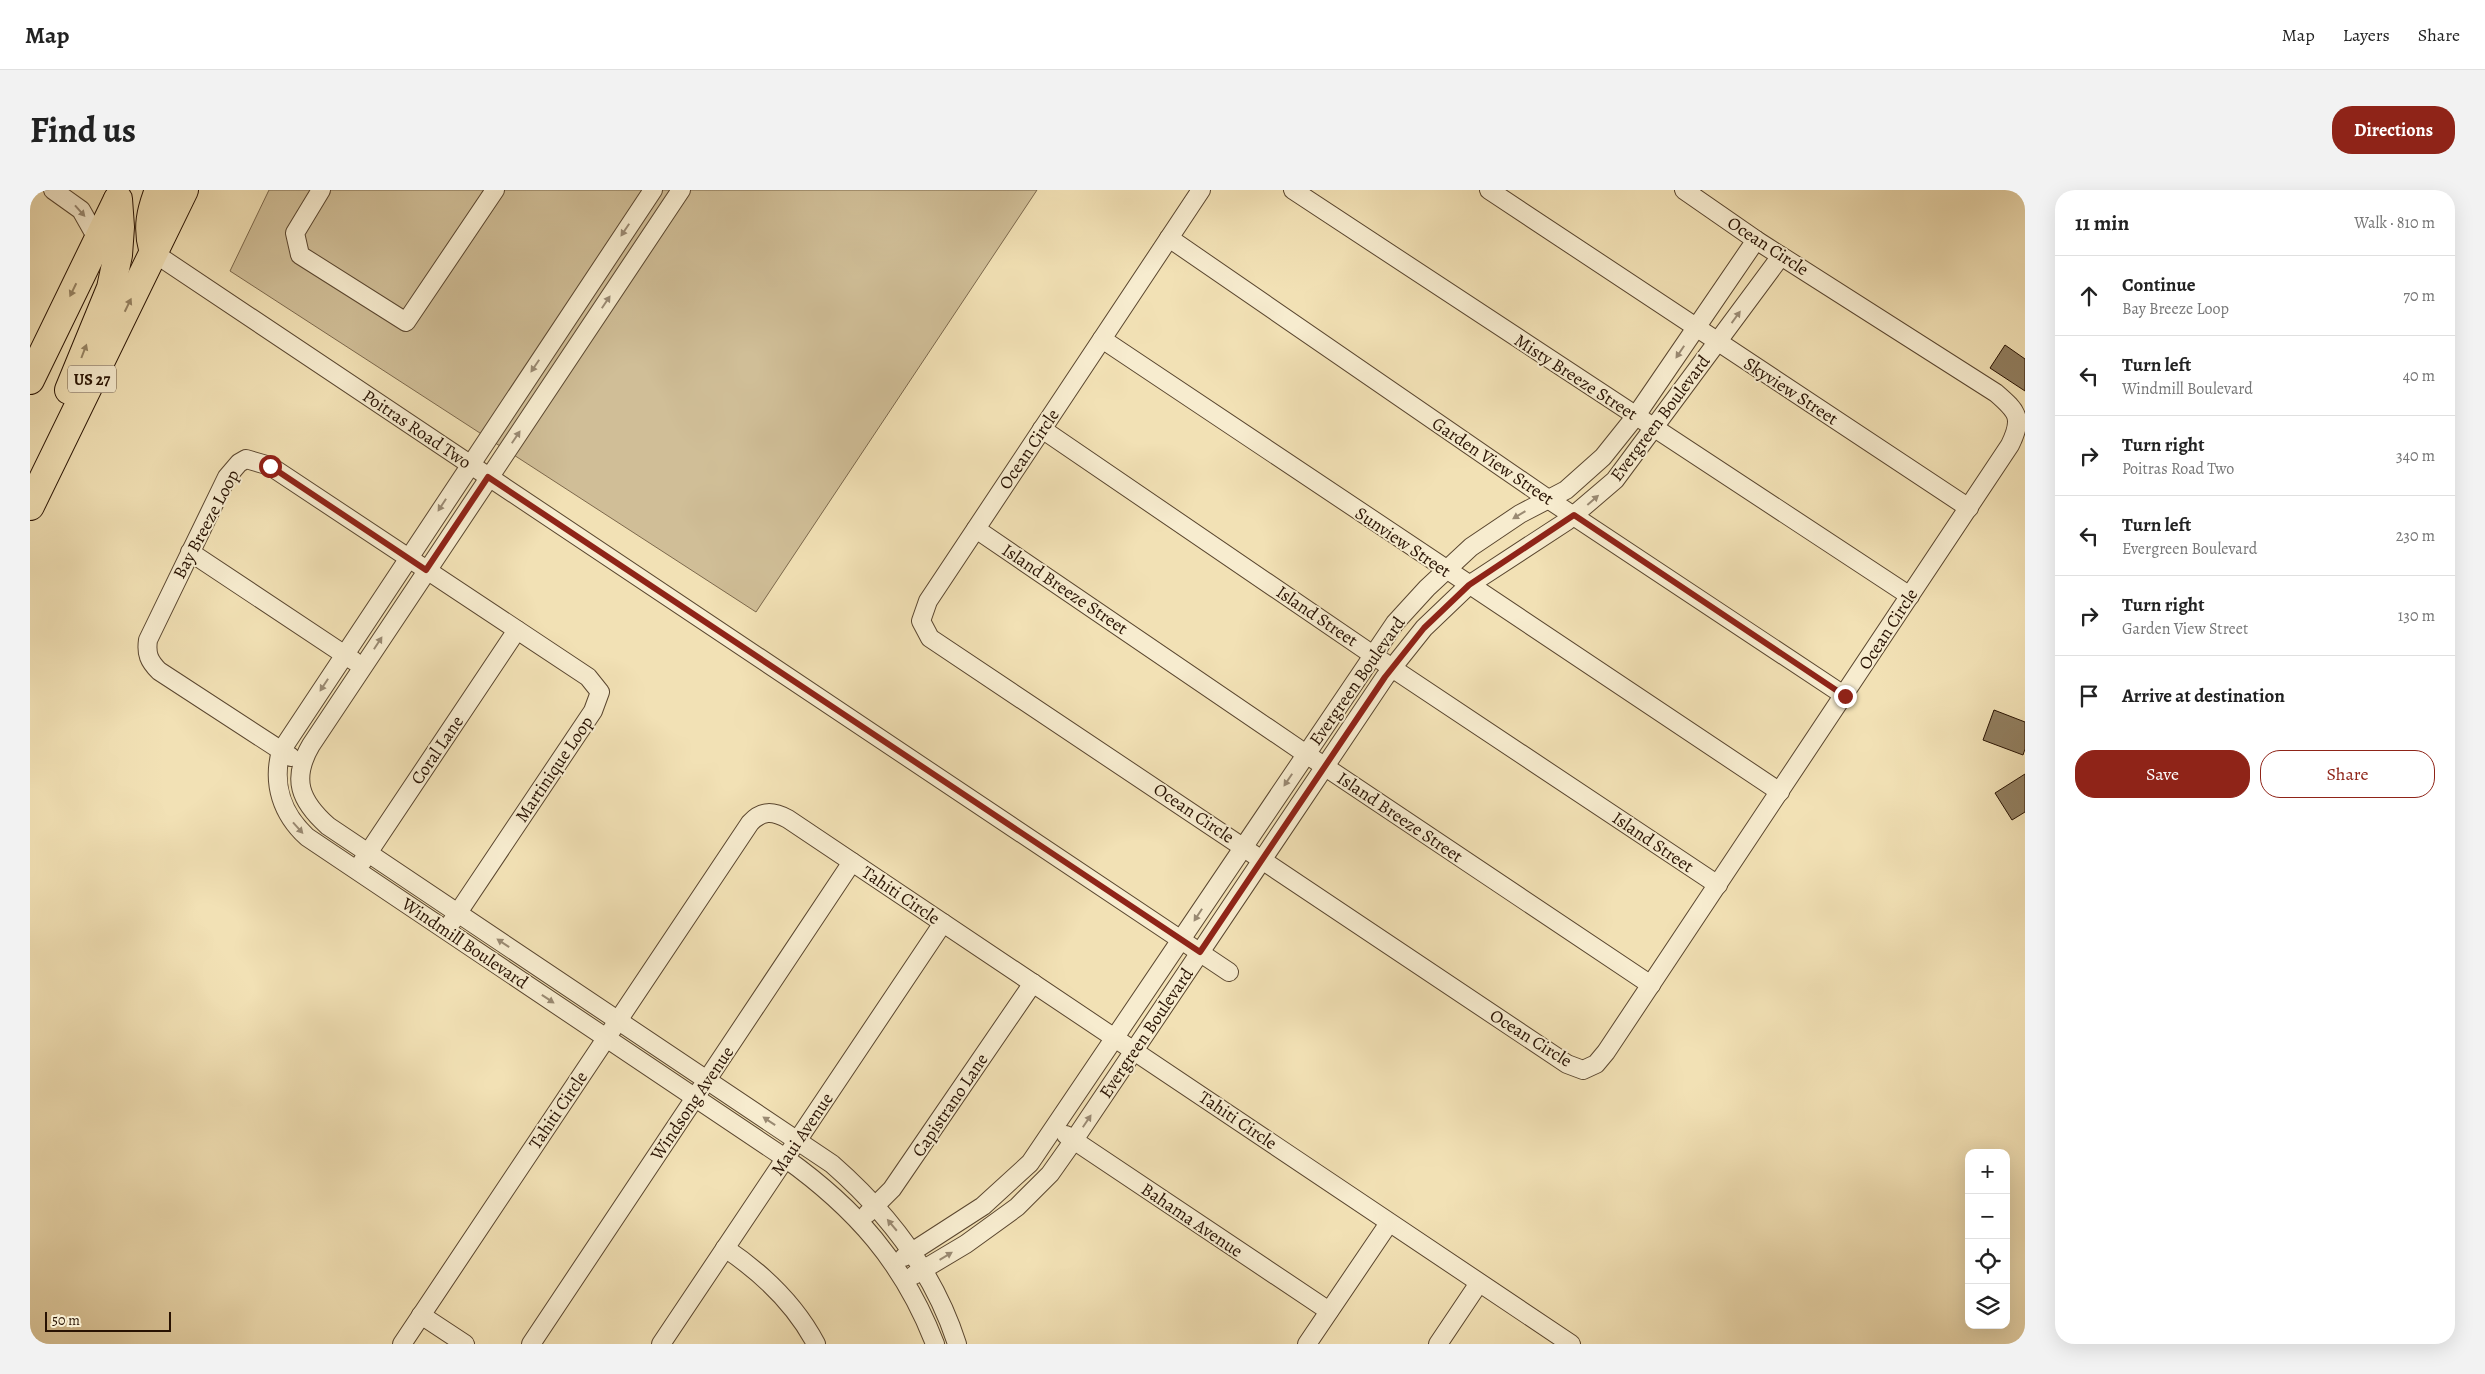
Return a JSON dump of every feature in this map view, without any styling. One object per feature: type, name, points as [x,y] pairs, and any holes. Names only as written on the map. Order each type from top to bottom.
[{"type":"highway","points":[[154,253],[149,225],[158,190]]},
{"type":"highway","name":"US 27","points":[[30,506],[184,190]]},
{"type":"highway","points":[[30,380],[98,240],[115,193]]},
{"type":"highway","points":[[30,476],[59,415],[111,288],[118,255],[120,227],[115,193]]},
{"type":"street","points":[[53,190],[81,210],[98,240]]},
{"type":"street","points":[[321,190],[296,232],[300,255],[406,322],[495,190]]},
{"type":"street","name":"Windmill Boulevard","points":[[652,190],[469,464],[281,751],[278,761],[278,788],[288,815],[307,838],[785,1158],[825,1188],[860,1220],[894,1263],[934,1344]]},
{"type":"street","name":"Windmill Boulevard","points":[[681,190],[311,745],[301,764],[300,785],[308,805],[328,826],[832,1164],[876,1207],[913,1251],[946,1315],[957,1344]]},
{"type":"street","name":"Ocean Circle","points":[[1201,190],[928,601],[921,621],[930,638],[1567,1064],[1583,1070],[1596,1064],[1601,1058],[1651,985],[1845,696],[2018,430],[2018,417],[2010,405],[1996,393],[1756,240],[1684,190]]},
{"type":"street","name":"Misty Breeze Street","points":[[1293,190],[1635,417],[1655,428],[1910,596]]},
{"type":"street","name":"Skyview Street","points":[[1489,190],[1717,343],[1969,508]]},
{"type":"street","name":"Garden View Street","points":[[1169,238],[1548,499],[1845,696]]},
{"type":"street","name":"Evergreen Boulevard","points":[[894,1263],[961,1222],[997,1196],[1030,1163],[1056,1128],[1243,846],[1395,623],[1471,547],[1520,514],[1566,490],[1603,458],[1635,417],[1756,240]]},
{"type":"street","name":"Poitras Road Two","points":[[154,253],[1229,972]]},
{"type":"street","name":"Evergreen Boulevard","points":[[904,1280],[966,1244],[1017,1207],[1039,1186],[1074,1140],[1324,766],[1392,668],[1424,628],[1469,585],[1574,515],[1615,480],[1781,256]]},
{"type":"street","name":"Sunview Street","points":[[1102,339],[1445,571],[1469,585],[1780,792]]},
{"type":"street","name":"Island Street","points":[[1042,430],[1392,668],[1718,885]]},
{"type":"street","name":"Bay Breeze Loop","points":[[301,764],[159,671],[148,657],[148,640],[227,477],[239,463],[246,459],[270,466],[517,630]]},
{"type":"street","name":"Island Breeze Street","points":[[976,529],[1306,754],[1651,985]]},
{"type":"street","points":[[190,552],[363,667]]},
{"type":"street","name":"Coral Lane","points":[[356,871],[517,630]]},
{"type":"street","name":"Martinique Loop","points":[[446,931],[599,698],[598,687],[588,677],[517,630]]},
{"type":"street","name":"Tahiti Circle","points":[[402,1344],[755,818],[768,812],[781,815],[852,862],[1568,1343]]},
{"type":"street","name":"Windsong Avenue","points":[[531,1344],[852,862]]},
{"type":"street","name":"Maui Avenue","points":[[661,1344],[943,923]]},
{"type":"street","name":"Capistrano Lane","points":[[860,1220],[876,1207],[892,1189],[1033,983]]},
{"type":"street","name":"Bahama Avenue","points":[[1056,1128],[1329,1311]]},
{"type":"street","points":[[1307,1344],[1389,1223]]},
{"type":"street","points":[[725,1248],[753,1269],[781,1295],[804,1323],[816,1344]]},
{"type":"street","points":[[1438,1344],[1479,1283]]},
{"type":"street","points":[[421,1315],[465,1344]]},
{"type":"shaded area","points":[[269,190],[1037,190],[756,612],[230,271]]},
{"type":"building","points":[[2005,345],[2025,359],[2025,391],[1990,368]]},
{"type":"building","points":[[1994,710],[2025,722],[2025,749],[2023,755],[1983,740]]},
{"type":"building","points":[[2025,774],[2025,812],[2012,820],[1995,793]]},
{"type":"route","points":[[270,466],[426,570],[488,477],[1200,952],[1385,677],[1424,628],[1469,585],[1574,515],[1845,696]]}]
